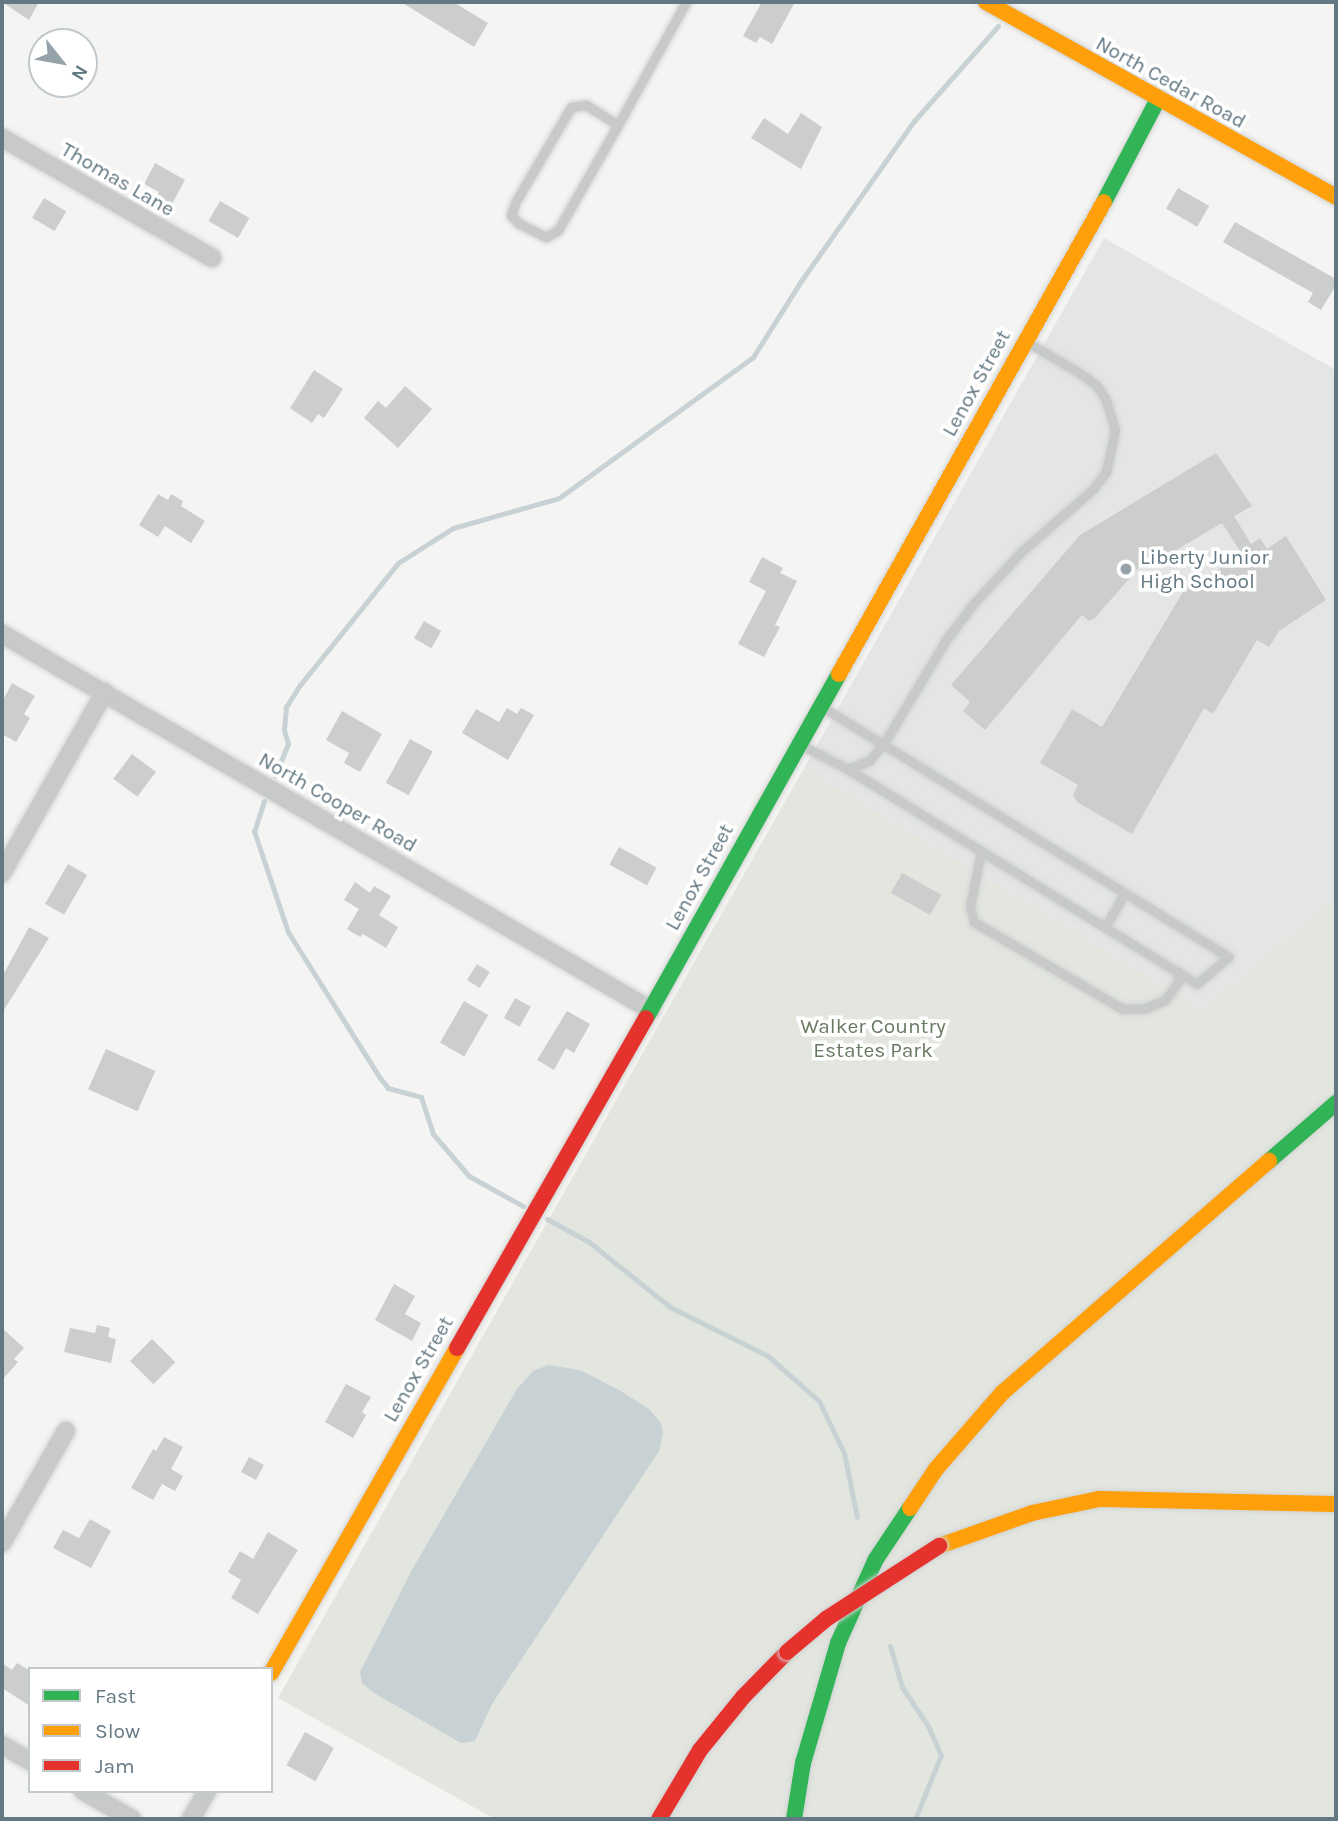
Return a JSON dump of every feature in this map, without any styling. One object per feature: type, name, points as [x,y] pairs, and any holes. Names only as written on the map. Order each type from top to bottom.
[{"type":"main road","name":"North Cedar Road","points":[[986,2],[1336,197]]},
{"type":"main road","name":"Lenox Street","points":[[273,1670],[651,1010],[1026,341],[1158,99]]},
{"type":"main road","points":[[793,1819],[803,1763],[838,1643],[876,1559],[936,1469],[1002,1393],[1336,1103]]},
{"type":"main road","points":[[659,1819],[700,1750],[743,1697],[787,1652],[826,1619],[939,1546],[1032,1513],[1099,1499],[1336,1504]]},
{"type":"street","name":"Thomas Lane","points":[[2,138],[212,258]]},
{"type":"street","name":"North Cooper Road","points":[[2,634],[651,1010]]},
{"type":"street","points":[[2,873],[105,692]]},
{"type":"street","points":[[2,1543],[66,1431]]},
{"type":"street","points":[[2,1745],[28,1760]]},
{"type":"street","points":[[86,1793],[132,1819]]},
{"type":"street","points":[[191,1819],[206,1793]]},
{"type":"lane","points":[[618,125],[586,105],[571,107],[516,203],[511,215],[518,223],[546,237],[558,230],[618,125],[686,2]]},
{"type":"lane","points":[[848,769],[870,760],[946,640],[974,603],[1021,552],[1093,489],[1105,472],[1115,430],[1105,398],[1096,385],[1081,374],[1026,341]]},
{"type":"lane","points":[[800,744],[848,769],[1198,984],[1228,957],[821,706]]},
{"type":"lane","points":[[981,851],[970,907],[974,922],[1123,1010],[1146,1008],[1165,1000],[1178,982],[1179,972]]},
{"type":"lane","points":[[1105,927],[1125,893]]},
{"type":"shaded area","name":"Liberty Junior High School","points":[[1104,238],[1336,370],[1336,897],[1203,1010],[804,768]]},
{"type":"shaded area","points":[[548,1365],[580,1370],[619,1390],[649,1409],[661,1423],[663,1434],[659,1451],[492,1704],[475,1741],[461,1743],[374,1693],[362,1683],[360,1672],[413,1568],[517,1389],[533,1371]]},
{"type":"green space","name":"Walker Country Estates Park","points":[[804,768],[1203,1010],[1336,897],[1336,1819],[495,1819],[278,1698]]},
{"type":"building","points":[[2,2],[39,2],[29,20]]},
{"type":"building","points":[[401,2],[453,2],[488,23],[474,47]]},
{"type":"building","points":[[762,2],[795,2],[772,44],[760,37],[756,43],[743,36]]},
{"type":"building","points":[[801,113],[822,127],[801,169],[751,138],[764,118],[788,134]]},
{"type":"building","points":[[155,163],[185,180],[172,204],[157,196],[159,192],[144,184]]},
{"type":"building","points":[[1178,188],[1209,206],[1197,227],[1166,209]]},
{"type":"building","points":[[44,198],[66,211],[54,231],[32,218]]},
{"type":"building","points":[[220,201],[249,218],[238,238],[208,221]]},
{"type":"building","points":[[1235,222],[1336,279],[1336,285],[1321,310],[1308,302],[1313,293],[1223,242]]},
{"type":"building","points":[[314,370],[343,389],[324,418],[318,414],[312,423],[290,408]]},
{"type":"building","points":[[405,386],[432,409],[398,448],[364,418],[378,401],[386,408]]},
{"type":"building","points":[[1216,453],[1252,506],[1234,516],[1251,544],[1260,538],[1267,549],[1286,536],[1326,600],[1279,631],[1269,647],[1257,640],[1213,714],[1204,708],[1132,834],[1077,802],[1073,795],[1078,785],[1040,763],[1072,709],[1102,727],[1183,592],[1242,554],[1222,523],[1171,553],[1164,561],[1153,551],[1095,618],[1089,621],[1082,615],[985,730],[963,711],[970,702],[951,685],[1080,535]]},
{"type":"building","points":[[158,494],[168,500],[171,494],[183,501],[181,506],[205,521],[191,543],[165,526],[158,537],[139,525]]},
{"type":"building","points":[[762,557],[783,568],[780,573],[797,581],[775,625],[780,627],[764,657],[738,644],[766,591],[749,582]]},
{"type":"building","points":[[424,621],[441,631],[431,648],[414,638]]},
{"type":"building","points":[[12,683],[35,696],[24,714],[30,718],[16,742],[2,734],[2,702]]},
{"type":"building","points":[[507,708],[517,714],[521,708],[534,715],[508,760],[462,733],[476,709],[499,722]]},
{"type":"building","points":[[342,711],[382,734],[360,772],[344,763],[349,753],[326,740]]},
{"type":"building","points":[[410,739],[433,752],[408,795],[386,783]]},
{"type":"building","points":[[132,754],[156,772],[137,797],[113,779]]},
{"type":"building","points":[[619,847],[657,868],[647,885],[609,864]]},
{"type":"building","points":[[68,864],[87,875],[64,915],[45,904]]},
{"type":"building","points":[[902,873],[941,895],[930,915],[891,893]]},
{"type":"building","points":[[355,882],[370,893],[374,886],[391,896],[379,915],[398,927],[386,948],[363,934],[360,937],[347,929],[359,909],[344,900]]},
{"type":"building","points":[[29,927],[49,938],[2,1013],[2,977]]},
{"type":"building","points":[[477,964],[490,972],[480,988],[467,980]]},
{"type":"building","points":[[515,998],[531,1007],[520,1027],[504,1018]]},
{"type":"building","points":[[464,1001],[488,1015],[464,1057],[440,1043]]},
{"type":"building","points":[[567,1011],[590,1024],[574,1053],[566,1048],[554,1070],[537,1060]]},
{"type":"building","points":[[106,1049],[155,1071],[137,1111],[88,1089]]},
{"type":"building","points":[[394,1284],[415,1296],[405,1314],[421,1323],[412,1341],[375,1320]]},
{"type":"building","points":[[97,1325],[110,1328],[108,1337],[116,1339],[111,1363],[64,1352],[70,1328],[95,1333]]},
{"type":"building","points":[[2,1328],[24,1348],[14,1359],[18,1362],[2,1380]]},
{"type":"building","points":[[152,1339],[175,1362],[153,1384],[130,1361]]},
{"type":"building","points":[[346,1384],[371,1397],[362,1412],[366,1415],[353,1438],[325,1422]]},
{"type":"building","points":[[164,1437],[183,1447],[171,1469],[183,1476],[175,1491],[162,1484],[153,1500],[131,1488],[153,1449],[156,1451]]},
{"type":"building","points":[[249,1457],[264,1465],[256,1480],[241,1472]]},
{"type":"building","points":[[90,1519],[111,1531],[91,1568],[53,1548],[63,1530],[79,1538]]},
{"type":"building","points":[[268,1532],[298,1550],[258,1614],[231,1598],[241,1580],[228,1572],[240,1551],[253,1559]]},
{"type":"building","points":[[2,1663],[12,1670],[17,1663],[28,1670],[28,1705],[2,1688]]},
{"type":"building","points":[[305,1732],[334,1748],[315,1781],[287,1765]]},
{"type":"waterway","points":[[275,776],[288,744],[284,730],[286,707],[300,685],[398,563],[453,528],[559,498],[753,357],[801,281],[914,121],[998,26]]},
{"type":"waterway","points":[[264,801],[254,831],[288,932],[380,1078],[388,1088],[421,1097],[433,1134],[469,1176],[523,1206]]},
{"type":"waterway","points":[[547,1219],[589,1242],[670,1307],[768,1356],[819,1401],[844,1453],[857,1517]]},
{"type":"waterway","points":[[890,1646],[902,1687],[928,1726],[941,1755],[915,1819]]},
{"type":"traffic: fast","points":[[1104,202],[1158,99]]},
{"type":"traffic: fast","points":[[646,1018],[839,674]]},
{"type":"traffic: fast","points":[[1269,1161],[1336,1103]]},
{"type":"traffic: fast","points":[[794,1819],[803,1763],[838,1643],[876,1559],[910,1508]]},
{"type":"traffic: slow","points":[[986,2],[1336,197]]},
{"type":"traffic: slow","points":[[839,674],[1104,202]]},
{"type":"traffic: slow","points":[[910,1508],[936,1469],[1002,1393],[1269,1161]]},
{"type":"traffic: slow","points":[[273,1670],[457,1348]]},
{"type":"traffic: slow","points":[[939,1546],[1032,1513],[1099,1499],[1336,1504]]},
{"type":"traffic: jam","points":[[457,1348],[646,1018]]},
{"type":"traffic: jam","points":[[787,1652],[826,1619],[939,1546]]},
{"type":"traffic: jam","points":[[659,1819],[700,1750],[743,1697],[787,1652]]},
{"type":"place","name":"Liberty Junior High School","points":[[1126,569]]}]
